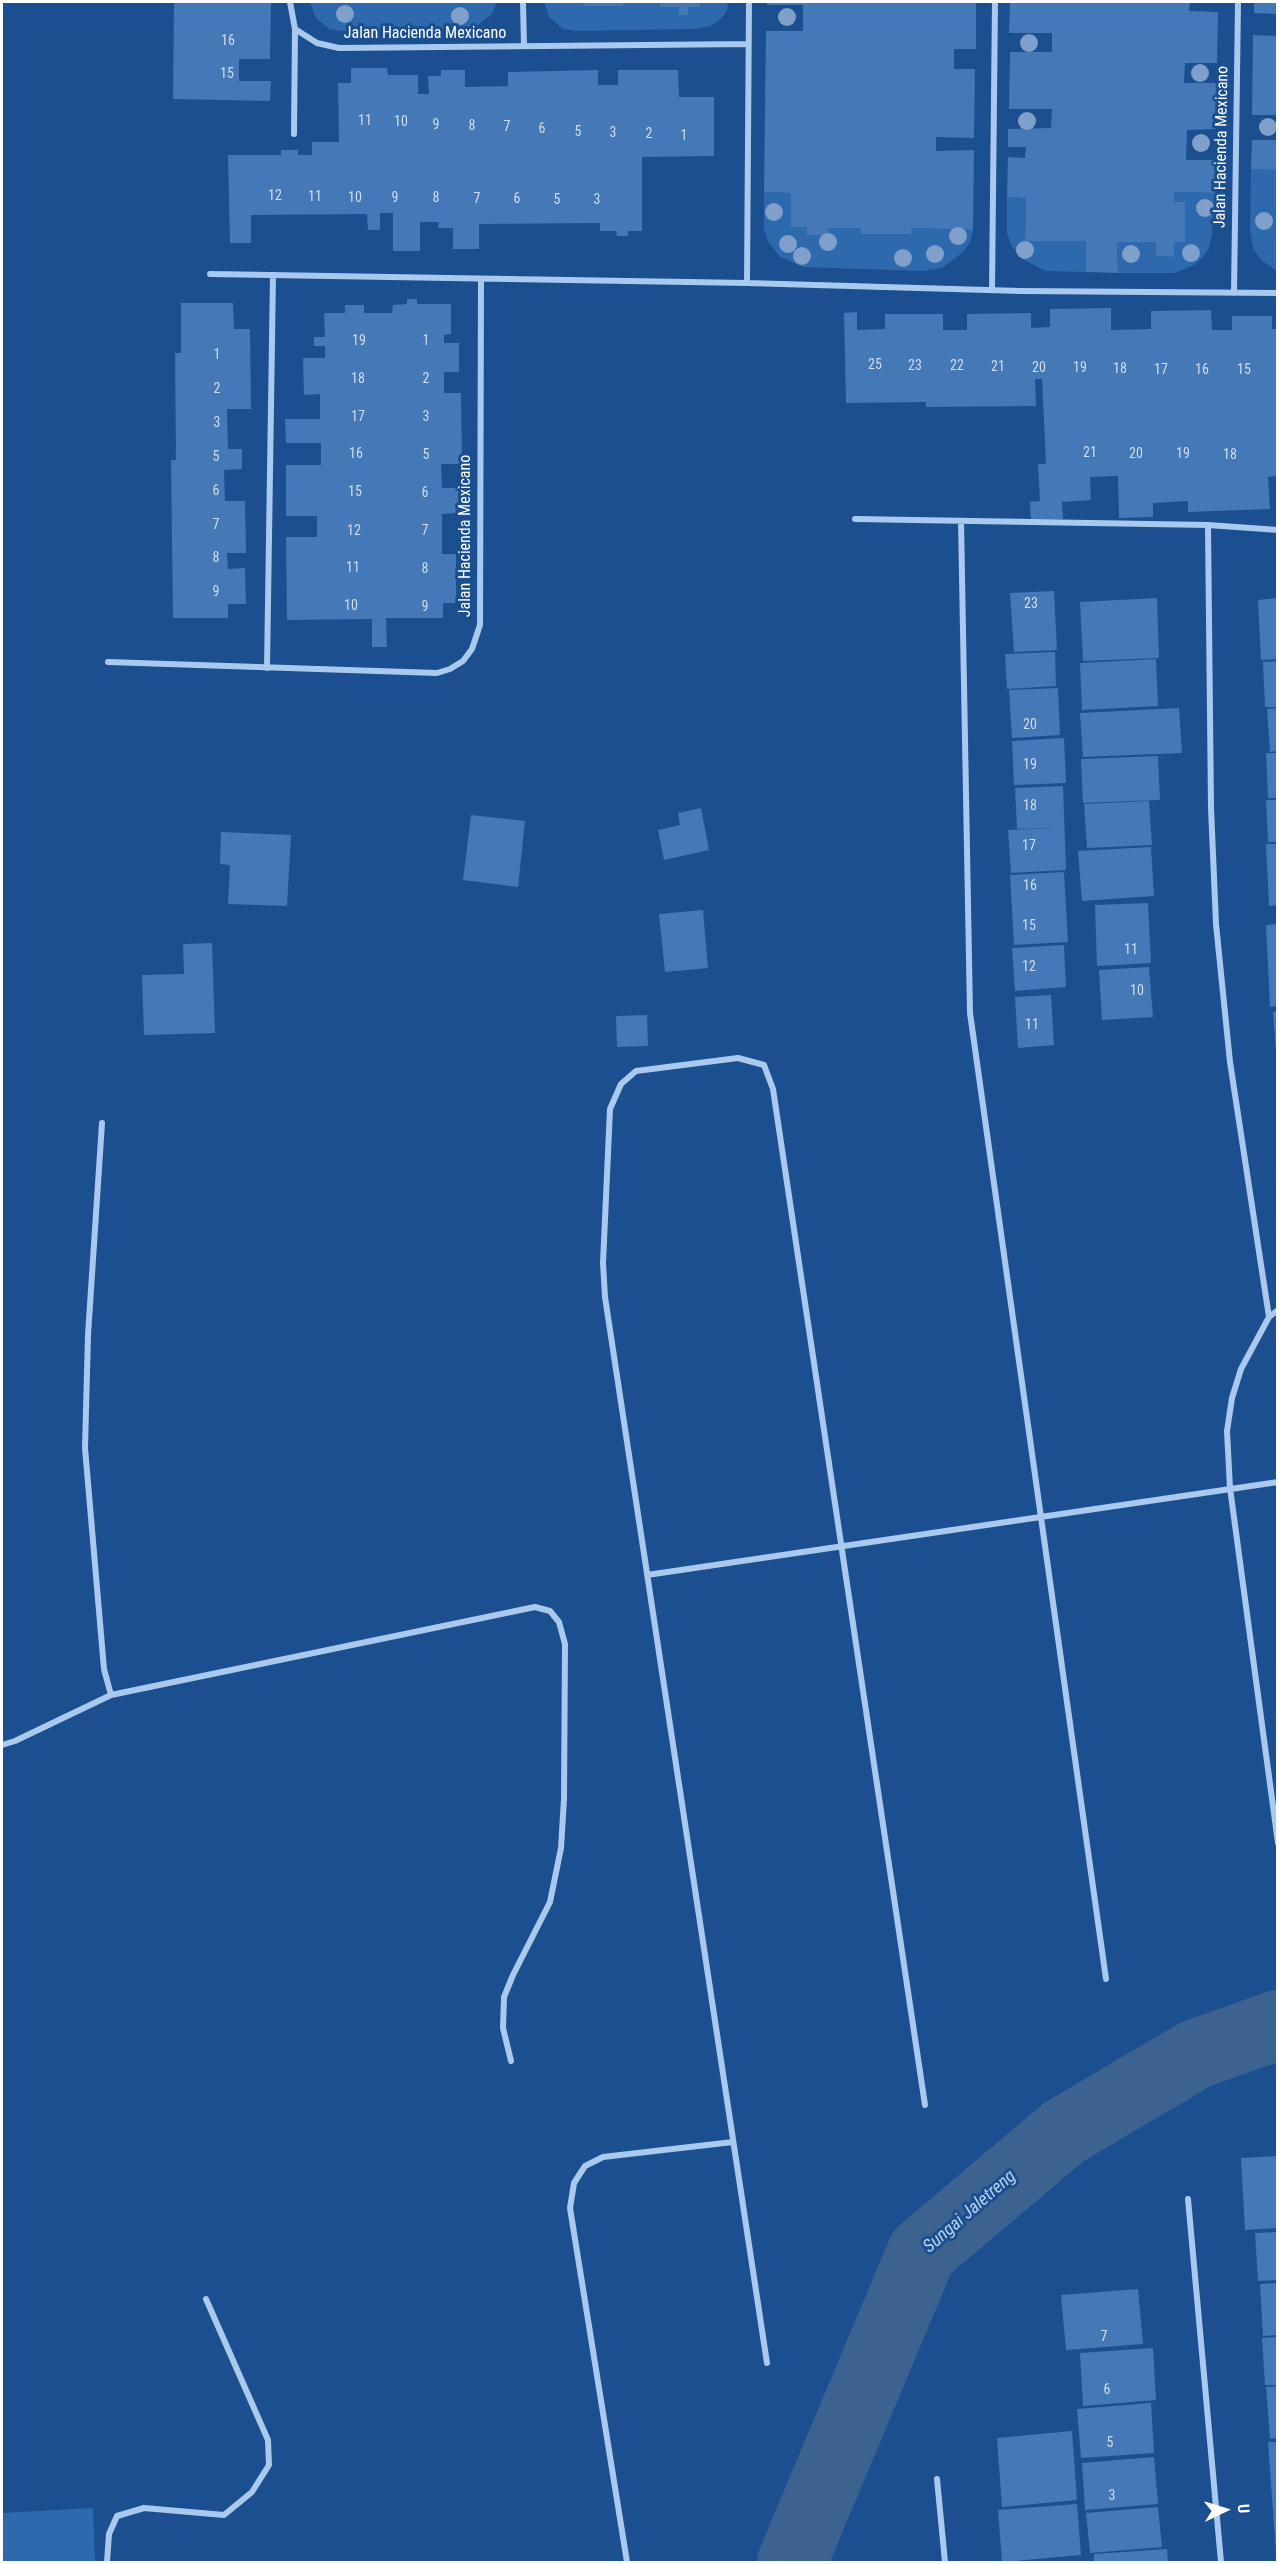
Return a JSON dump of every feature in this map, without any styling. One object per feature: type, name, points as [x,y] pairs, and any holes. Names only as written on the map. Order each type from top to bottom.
[{"type":"street","points":[[290,2],[296,29],[294,134]]},
{"type":"street","name":"Jalan Hacienda Mexicano","points":[[524,2],[524,46]]},
{"type":"street","points":[[747,282],[749,2]]},
{"type":"street","points":[[992,290],[995,2]]},
{"type":"street","name":"Jalan Hacienda Mexicano","points":[[1234,293],[1238,2]]},
{"type":"street","name":"Jalan Hacienda Mexicano","points":[[296,29],[316,44],[339,48],[748,44]]},
{"type":"street","points":[[210,274],[481,280],[747,282],[992,290],[1278,293]]},
{"type":"street","points":[[267,668],[273,275]]},
{"type":"street","name":"Jalan Hacienda Mexicano","points":[[108,662],[437,673],[457,665],[472,649],[480,625],[481,280]]},
{"type":"street","points":[[855,519],[1208,525],[1278,531]]},
{"type":"street","points":[[961,520],[970,1013],[1106,1979]]},
{"type":"street","points":[[1208,525],[1211,808],[1216,924],[1230,1062],[1269,1317]]},
{"type":"street","points":[[767,2363],[605,1297],[603,1263],[610,1109],[621,1084],[636,1071],[738,1058],[764,1065],[773,1089],[925,2105]]},
{"type":"street","points":[[102,1123],[88,1335],[85,1448],[104,1669],[111,1695]]},
{"type":"street","points":[[1278,1310],[1269,1317],[1241,1369],[1232,1398],[1227,1431],[1230,1488],[1278,1844]]},
{"type":"street","points":[[647,1575],[1278,1482]]},
{"type":"street","points":[[2,1745],[111,1695],[536,1607],[550,1611],[559,1622],[565,1644],[564,1799],[561,1848],[550,1902],[504,1997],[503,2028],[511,2061]]},
{"type":"street","points":[[627,2562],[570,2208],[574,2183],[585,2166],[603,2157],[733,2142]]},
{"type":"street","points":[[1188,2199],[1221,2562]]},
{"type":"street","points":[[106,2562],[109,2534],[117,2516],[144,2508],[224,2514],[252,2492],[269,2465],[268,2440],[206,2299]]},
{"type":"street","points":[[937,2479],[945,2562]]},
{"type":"shaded area","points":[[310,2],[497,2],[492,14],[477,26],[461,30],[343,31],[329,29],[316,18]]},
{"type":"shaded area","points":[[544,2],[583,2],[583,6],[623,5],[623,2],[660,2],[660,7],[679,7],[679,15],[688,14],[688,7],[700,7],[700,2],[728,2],[727,11],[720,20],[710,26],[694,29],[576,31],[563,29],[549,17]]},
{"type":"shaded area","points":[[1251,169],[1277,170],[1277,271],[1261,260],[1253,248],[1250,230]]},
{"type":"shaded area","points":[[764,192],[791,193],[791,227],[807,227],[807,235],[828,235],[828,228],[860,228],[861,234],[911,234],[912,228],[973,230],[970,242],[963,252],[942,268],[923,271],[803,267],[779,256],[768,241],[764,229]]},
{"type":"shaded area","points":[[1174,192],[1215,193],[1209,248],[1194,265],[1175,273],[1118,273],[1117,242],[1156,242],[1156,256],[1173,257],[1174,242],[1185,242],[1185,202],[1174,202]]},
{"type":"shaded area","points":[[1007,197],[1026,198],[1025,241],[1086,241],[1086,272],[1046,271],[1022,259],[1011,245],[1007,233]]},
{"type":"shaded area","points":[[93,2508],[95,2562],[2,2562],[2,2513]]},
{"type":"building","points":[[174,2],[271,2],[270,59],[239,59],[239,81],[271,81],[270,101],[173,99]]},
{"type":"building","points":[[583,2],[623,2],[623,6],[583,6]]},
{"type":"building","points":[[660,2],[700,2],[700,7],[688,7],[688,15],[679,15],[679,7],[660,7]]},
{"type":"building","points":[[767,2],[976,2],[976,49],[954,49],[954,69],[975,69],[974,138],[936,137],[936,151],[974,150],[973,230],[912,228],[911,234],[861,234],[860,228],[828,228],[828,235],[807,235],[807,227],[791,227],[791,193],[764,192],[766,31],[803,31],[803,5],[767,5]]},
{"type":"building","points":[[1010,2],[1190,2],[1189,11],[1218,12],[1217,63],[1185,63],[1184,83],[1217,83],[1216,129],[1187,130],[1186,160],[1215,160],[1215,193],[1174,192],[1174,202],[1185,202],[1185,242],[1174,242],[1174,257],[1156,256],[1156,242],[1117,242],[1118,273],[1086,272],[1086,241],[1025,241],[1026,198],[1007,197],[1008,157],[1025,158],[1026,147],[1008,147],[1008,129],[1051,128],[1052,109],[1009,109],[1010,52],[1052,52],[1052,33],[1009,33]]},
{"type":"building","points":[[1254,2],[1278,2],[1278,14],[1254,13]]},
{"type":"building","points":[[1253,35],[1278,36],[1278,115],[1252,115]]},
{"type":"building","points":[[351,68],[387,68],[388,75],[418,75],[418,94],[429,94],[428,76],[441,76],[441,70],[465,70],[465,87],[508,86],[508,72],[598,70],[598,85],[618,85],[618,70],[678,70],[679,97],[714,97],[714,156],[642,157],[642,231],[628,231],[628,236],[617,236],[616,231],[600,231],[600,223],[479,224],[479,249],[453,249],[453,228],[438,228],[439,222],[420,222],[420,251],[393,251],[393,213],[380,213],[380,230],[368,230],[367,214],[251,215],[251,243],[230,243],[228,155],[281,155],[281,150],[298,150],[298,155],[312,155],[312,142],[339,142],[338,83],[351,83]]},
{"type":"building","points":[[1252,140],[1278,140],[1278,170],[1251,169]]},
{"type":"building","points":[[407,299],[417,299],[417,304],[451,304],[451,334],[444,335],[444,343],[459,343],[459,372],[444,372],[444,393],[461,393],[462,464],[441,464],[442,488],[459,488],[459,513],[442,514],[442,554],[456,554],[456,603],[443,603],[443,618],[386,618],[387,647],[372,647],[372,619],[287,620],[286,537],[317,537],[317,516],[286,516],[286,465],[321,465],[321,443],[286,443],[285,419],[320,419],[320,394],[304,395],[303,358],[325,358],[325,346],[314,346],[314,337],[325,337],[324,313],[345,313],[345,305],[364,305],[364,313],[392,313],[393,305],[407,304]]},
{"type":"building","points":[[181,303],[233,303],[234,329],[250,329],[251,409],[227,409],[228,449],[242,449],[242,469],[224,470],[225,501],[245,501],[246,553],[227,553],[228,569],[245,568],[246,604],[228,604],[228,618],[173,618],[171,460],[176,460],[175,353],[181,353]]},
{"type":"building","points":[[1111,308],[1111,330],[1151,329],[1151,311],[1211,310],[1212,330],[1232,330],[1232,316],[1272,316],[1272,329],[1278,329],[1278,476],[1268,477],[1270,509],[1188,512],[1188,501],[1153,503],[1153,517],[1119,518],[1118,476],[1090,477],[1091,500],[1062,502],[1063,519],[1031,520],[1030,502],[1040,501],[1038,464],[1046,464],[1042,379],[1035,379],[1036,406],[926,407],[926,402],[846,403],[844,313],[857,312],[857,330],[885,329],[885,314],[943,314],[943,330],[967,330],[967,314],[1031,313],[1031,328],[1050,327],[1050,309]]},
{"type":"building","points":[[1054,591],[1057,650],[1014,652],[1010,593]]},
{"type":"building","points":[[1157,598],[1159,658],[1083,661],[1080,602]]},
{"type":"building","points":[[1278,598],[1278,659],[1261,660],[1258,600]]},
{"type":"building","points":[[1055,652],[1056,686],[1007,689],[1005,654]]},
{"type":"building","points":[[1156,659],[1158,706],[1082,710],[1080,663]]},
{"type":"building","points":[[1278,661],[1278,707],[1265,707],[1263,662]]},
{"type":"building","points":[[1058,688],[1060,735],[1012,738],[1009,690]]},
{"type":"building","points":[[1179,708],[1182,753],[1083,757],[1080,713]]},
{"type":"building","points":[[1278,708],[1278,751],[1270,752],[1267,709]]},
{"type":"building","points":[[1064,738],[1066,783],[1014,785],[1012,741]]},
{"type":"building","points":[[1266,753],[1278,753],[1278,798],[1268,798]]},
{"type":"building","points":[[1158,756],[1160,800],[1083,803],[1081,759]]},
{"type":"building","points":[[1063,786],[1066,870],[1011,873],[1008,830],[1055,828],[1017,829],[1015,788]]},
{"type":"building","points":[[1266,800],[1278,800],[1278,842],[1268,842]]},
{"type":"building","points":[[1149,801],[1152,845],[1087,848],[1084,804]]},
{"type":"building","points":[[701,808],[709,850],[664,860],[658,830],[680,825],[678,813]]},
{"type":"building","points":[[471,815],[525,821],[518,887],[463,880]]},
{"type":"building","points":[[221,832],[291,835],[287,906],[228,904],[230,865],[220,864]]},
{"type":"building","points":[[1266,844],[1278,844],[1278,905],[1269,906]]},
{"type":"building","points":[[1151,847],[1154,896],[1082,901],[1078,851]]},
{"type":"building","points":[[1064,872],[1068,942],[1014,945],[1010,875]]},
{"type":"building","points":[[1148,903],[1151,963],[1097,966],[1095,905]]},
{"type":"building","points":[[703,910],[708,968],[665,972],[659,914]]},
{"type":"building","points":[[1278,924],[1278,1006],[1270,1007],[1266,925]]},
{"type":"building","points":[[212,943],[215,1033],[144,1035],[142,975],[184,974],[183,944]]},
{"type":"building","points":[[1064,945],[1066,987],[1015,991],[1012,948]]},
{"type":"building","points":[[1149,967],[1153,1017],[1102,1020],[1099,970]]},
{"type":"building","points":[[1051,995],[1054,1045],[1018,1048],[1015,997]]},
{"type":"building","points":[[1278,1011],[1278,1051],[1276,1051],[1273,1012]]},
{"type":"building","points":[[647,1015],[648,1046],[617,1047],[616,1016]]},
{"type":"building","points":[[1278,2156],[1278,2228],[1245,2230],[1241,2158]]},
{"type":"building","points":[[1278,2232],[1278,2280],[1258,2281],[1255,2233]]},
{"type":"building","points":[[1278,2283],[1278,2335],[1263,2336],[1260,2284]]},
{"type":"building","points":[[1138,2289],[1143,2344],[1066,2350],[1061,2295]]},
{"type":"building","points":[[1278,2337],[1278,2385],[1265,2385],[1262,2338]]},
{"type":"building","points":[[1153,2348],[1156,2400],[1083,2406],[1080,2353]]},
{"type":"building","points":[[1278,2386],[1278,2438],[1270,2439],[1266,2387]]},
{"type":"building","points":[[1151,2403],[1154,2453],[1081,2458],[1077,2409]]},
{"type":"building","points":[[1072,2431],[1077,2500],[1002,2507],[997,2438]]},
{"type":"building","points":[[1268,2442],[1278,2442],[1278,2553],[1276,2553]]},
{"type":"building","points":[[1154,2457],[1158,2504],[1085,2510],[1082,2463]]},
{"type":"building","points":[[1077,2504],[1081,2555],[1002,2562],[998,2510]]},
{"type":"building","points":[[1158,2507],[1162,2547],[1090,2553],[1086,2513]]},
{"type":"building","points":[[1167,2549],[1168,2562],[1094,2562],[1094,2554]]},
{"type":"waterway","name":"Sungai Jaletreng","points":[[792,2562],[922,2252],[1064,2132],[1196,2054],[1278,2025]]}]
